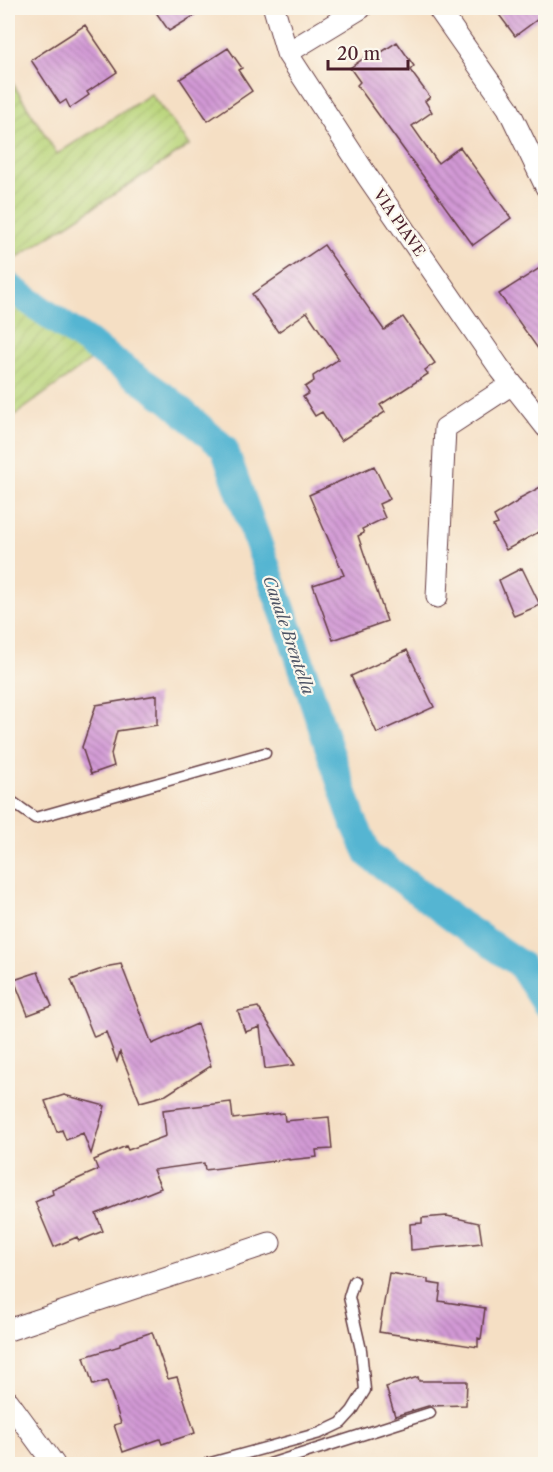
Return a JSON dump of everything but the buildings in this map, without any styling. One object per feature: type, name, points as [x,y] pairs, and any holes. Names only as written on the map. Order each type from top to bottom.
[{"type":"street","name":"VIA PIAVE","points":[[274,8],[287,53],[367,176],[512,384],[546,428]]},
{"type":"street","points":[[287,53],[361,8]]},
{"type":"street","points":[[438,8],[508,108],[546,187]]},
{"type":"street","points":[[437,597],[445,428],[512,384]]},
{"type":"street","points":[[8,1330],[270,1243]]},
{"type":"street","points":[[8,1401],[54,1464]]},
{"type":"lane","points":[[8,799],[35,818],[265,753]]},
{"type":"lane","points":[[207,1464],[320,1433],[341,1424],[352,1411],[365,1390],[361,1350],[349,1297],[354,1281]]},
{"type":"lane","points":[[270,1464],[430,1413]]},
{"type":"green space","points":[[8,76],[57,154],[151,94],[190,145],[10,262],[8,260]]},
{"type":"green space","points":[[8,300],[91,360],[8,420]]},
{"type":"waterway","name":"Canale Brentella","points":[[8,286],[169,400],[224,448],[293,640],[352,818],[369,855],[455,920],[520,964],[546,1004]]}]
